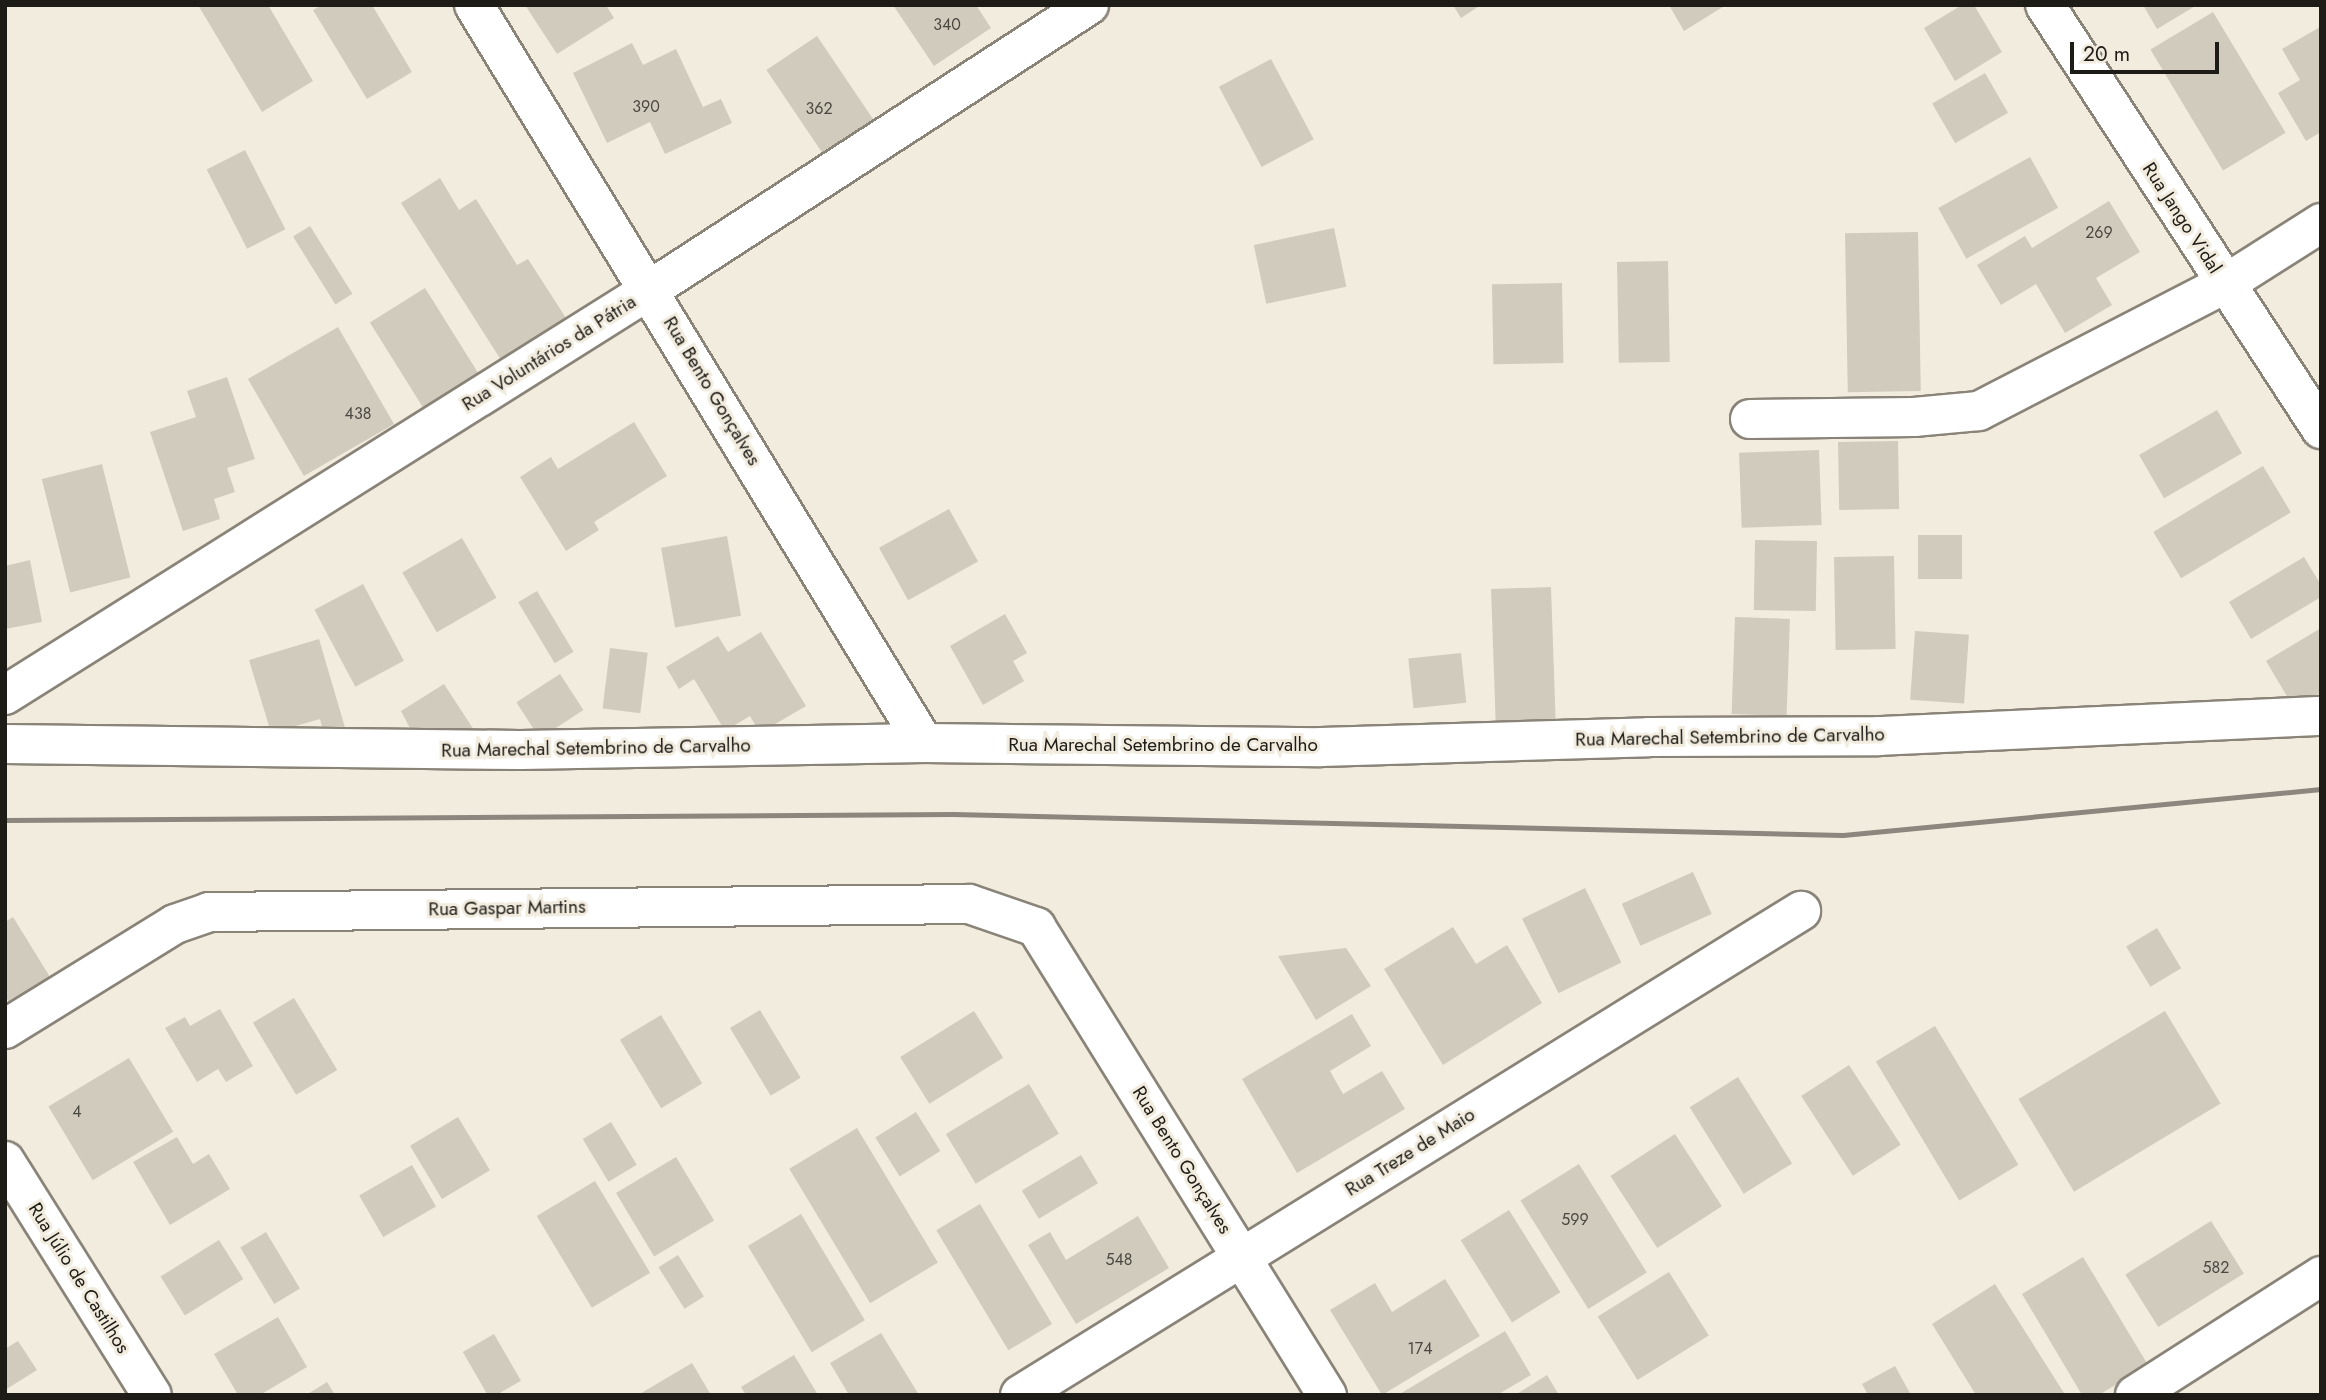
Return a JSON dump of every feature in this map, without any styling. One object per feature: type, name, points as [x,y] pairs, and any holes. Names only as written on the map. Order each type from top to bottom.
[{"type":"street","name":"Rua Bento Gonçalves","points":[[474,5],[651,289],[924,743]]},
{"type":"street","name":"Rua Voluntários da Pátria","points":[[5,695],[651,289],[1089,5]]},
{"type":"street","name":"Rua Jango Vidal","points":[[2045,5],[2321,429]]},
{"type":"street","points":[[1750,419],[1914,417],[1979,411],[2225,284],[2321,223]]},
{"type":"street","name":"Rua Marechal Setembrino de Carvalho","points":[[5,744],[520,750],[924,743],[1321,747],[1649,737],[1879,736],[2321,716]]},
{"type":"street","name":"Rua Gaspar Martins","points":[[5,1029],[175,924],[209,912],[969,904],[1036,927]]},
{"type":"street","name":"Rua Treze de Maio","points":[[1020,1395],[1801,911]]},
{"type":"street","name":"Rua Bento Gonçalves","points":[[1036,927],[1328,1395]]},
{"type":"street","name":"Rua Júlio de Castilhos","points":[[5,1161],[152,1395]]},
{"type":"street","points":[[2135,1395],[2321,1276]]},
{"type":"building","points":[[198,5],[268,5],[313,81],[262,112]]},
{"type":"building","points":[[322,5],[372,5],[412,72],[367,99],[313,10]]},
{"type":"building","points":[[525,5],[606,5],[614,18],[557,54]]},
{"type":"building","points":[[893,5],[976,5],[991,28],[934,66]]},
{"type":"building","points":[[1453,5],[1481,5],[1461,18]]},
{"type":"building","points":[[1669,5],[1726,5],[1684,31]]},
{"type":"building","points":[[1962,5],[1974,5],[2002,52],[1955,81],[1924,28]]},
{"type":"building","points":[[2143,5],[2197,5],[2157,29]]},
{"type":"building","points":[[2213,12],[2286,133],[2223,170],[2150,50]]},
{"type":"building","points":[[2320,27],[2321,132],[2306,141],[2278,93],[2300,80],[2282,49]]},
{"type":"building","points":[[817,36],[875,122],[825,156],[766,70]]},
{"type":"building","points":[[632,43],[643,65],[676,49],[703,107],[721,99],[732,123],[665,154],[650,122],[607,143],[573,73]]},
{"type":"building","points":[[1271,59],[1314,139],[1262,167],[1219,87]]},
{"type":"building","points":[[1985,73],[2008,113],[1955,143],[1932,104]]},
{"type":"building","points":[[245,150],[285,229],[247,249],[207,170]]},
{"type":"building","points":[[2030,157],[2058,208],[1966,259],[1938,208]]},
{"type":"building","points":[[440,178],[459,210],[476,199],[517,265],[528,259],[566,318],[501,360],[401,203]]},
{"type":"building","points":[[2109,201],[2140,252],[2096,278],[2112,305],[2065,333],[2036,284],[2001,305],[1977,265],[2025,236],[2032,248]]},
{"type":"building","points":[[310,226],[352,294],[335,304],[293,237]]},
{"type":"building","points":[[1334,228],[1346,287],[1266,304],[1254,245]]},
{"type":"building","points":[[1918,232],[1921,391],[1848,392],[1845,233]]},
{"type":"building","points":[[1668,261],[1670,362],[1619,363],[1617,262]]},
{"type":"building","points":[[1562,283],[1563,363],[1493,364],[1492,284]]},
{"type":"building","points":[[425,288],[478,373],[423,407],[370,322]]},
{"type":"building","points":[[338,327],[394,424],[304,476],[248,379]]},
{"type":"building","points":[[227,377],[255,459],[227,468],[235,492],[214,499],[220,519],[183,531],[150,432],[196,417],[187,391]]},
{"type":"building","points":[[2217,410],[2242,453],[2164,498],[2139,455]]},
{"type":"building","points":[[634,422],[667,476],[594,522],[599,530],[566,551],[520,477],[551,457],[558,469]]},
{"type":"building","points":[[1898,441],[1899,509],[1839,510],[1838,442]]},
{"type":"building","points":[[1819,450],[1822,525],[1742,528],[1739,453]]},
{"type":"building","points":[[102,464],[130,578],[70,593],[42,479]]},
{"type":"building","points":[[2263,466],[2291,512],[2181,578],[2153,532]]},
{"type":"building","points":[[949,509],[978,561],[908,600],[879,548]]},
{"type":"building","points":[[1918,535],[1962,535],[1962,579],[1918,579]]},
{"type":"building","points":[[727,536],[741,616],[675,627],[661,548]]},
{"type":"building","points":[[462,538],[496,598],[437,632],[402,572]]},
{"type":"building","points":[[1755,540],[1817,541],[1816,611],[1754,610]]},
{"type":"building","points":[[1894,556],[1896,649],[1836,650],[1834,557]]},
{"type":"building","points":[[2304,557],[2321,585],[2321,597],[2251,639],[2229,602]]},
{"type":"building","points":[[30,560],[42,622],[5,629],[5,566]]},
{"type":"building","points":[[363,584],[404,661],[355,687],[314,610]]},
{"type":"building","points":[[1551,587],[1556,722],[1496,724],[1491,589]]},
{"type":"building","points":[[537,591],[574,652],[555,663],[518,602]]},
{"type":"building","points":[[1005,614],[1027,653],[1013,661],[1024,681],[983,705],[950,646]]},
{"type":"building","points":[[1735,617],[1790,619],[1787,716],[1732,714]]},
{"type":"building","points":[[2321,628],[2321,692],[2294,708],[2266,661]]},
{"type":"building","points":[[1915,631],[1969,635],[1964,704],[1910,700]]},
{"type":"building","points":[[761,632],[806,706],[760,733],[750,716],[725,731],[694,679],[679,689],[666,667],[718,636],[728,652]]},
{"type":"building","points":[[319,639],[346,731],[325,737],[320,719],[271,733],[249,660]]},
{"type":"building","points":[[610,648],[648,653],[640,713],[603,709]]},
{"type":"building","points":[[1461,653],[1466,703],[1414,708],[1408,659]]},
{"type":"building","points":[[560,674],[583,710],[540,738],[516,702]]},
{"type":"building","points":[[444,684],[474,730],[413,734],[401,711]]},
{"type":"building","points":[[1693,872],[1712,914],[1640,946],[1622,904]]},
{"type":"building","points":[[1585,888],[1621,963],[1558,993],[1522,919]]},
{"type":"building","points":[[13,917],[55,985],[14,1010],[5,996],[5,922]]},
{"type":"building","points":[[1453,927],[1476,964],[1507,945],[1542,1003],[1443,1065],[1384,969]]},
{"type":"building","points":[[2157,928],[2181,968],[2150,987],[2126,947]]},
{"type":"building","points":[[1346,948],[1371,986],[1316,1020],[1278,956]]},
{"type":"building","points":[[294,998],[337,1070],[296,1095],[253,1023]]},
{"type":"building","points":[[220,1009],[253,1066],[226,1082],[218,1069],[197,1082],[165,1028],[185,1017],[190,1026]]},
{"type":"building","points":[[760,1010],[801,1078],[771,1096],[730,1028]]},
{"type":"building","points":[[974,1011],[1003,1058],[929,1104],[900,1057]]},
{"type":"building","points":[[2165,1011],[2221,1104],[2074,1192],[2018,1099]]},
{"type":"building","points":[[1352,1014],[1371,1046],[1330,1071],[1343,1094],[1382,1071],[1405,1109],[1297,1173],[1242,1079]]},
{"type":"building","points":[[661,1015],[702,1084],[661,1108],[620,1040]]},
{"type":"building","points":[[1935,1026],[2018,1165],[1959,1200],[1876,1062]]},
{"type":"building","points":[[129,1058],[173,1132],[93,1180],[48,1106]]},
{"type":"building","points":[[1849,1065],[1901,1145],[1853,1176],[1801,1096]]},
{"type":"building","points":[[1738,1077],[1792,1164],[1744,1194],[1690,1107]]},
{"type":"building","points":[[1029,1084],[1059,1134],[976,1184],[946,1134]]},
{"type":"building","points":[[916,1112],[940,1151],[900,1176],[875,1137]]},
{"type":"building","points":[[458,1117],[490,1170],[442,1199],[410,1146]]},
{"type":"building","points":[[611,1122],[637,1165],[608,1182],[583,1139]]},
{"type":"building","points":[[857,1128],[938,1263],[870,1303],[789,1169]]},
{"type":"building","points":[[1675,1134],[1722,1206],[1657,1248],[1610,1176]]},
{"type":"building","points":[[177,1137],[193,1164],[209,1154],[230,1189],[170,1225],[133,1162]]},
{"type":"building","points":[[1081,1155],[1098,1183],[1039,1219],[1022,1191]]},
{"type":"building","points":[[676,1157],[714,1220],[654,1256],[616,1193]]},
{"type":"building","points":[[1579,1164],[1647,1273],[1588,1309],[1520,1201]]},
{"type":"building","points":[[412,1165],[436,1207],[383,1237],[359,1196]]},
{"type":"building","points":[[595,1181],[650,1273],[592,1308],[537,1216]]},
{"type":"building","points":[[980,1204],[1052,1324],[1008,1350],[936,1230]]},
{"type":"building","points":[[1509,1210],[1560,1292],[1512,1322],[1461,1240]]},
{"type":"building","points":[[801,1214],[865,1320],[812,1352],[748,1246]]},
{"type":"building","points":[[1138,1216],[1169,1268],[1076,1324],[1028,1245],[1050,1232],[1066,1260]]},
{"type":"building","points":[[2211,1221],[2244,1274],[2158,1327],[2125,1275]]},
{"type":"building","points":[[266,1232],[300,1289],[274,1304],[240,1247]]},
{"type":"building","points":[[219,1240],[243,1279],[185,1316],[160,1277]]},
{"type":"building","points":[[678,1255],[704,1297],[684,1309],[658,1267]]},
{"type":"building","points":[[2083,1257],[2148,1365],[2099,1395],[2082,1395],[2022,1294]]},
{"type":"building","points":[[1669,1272],[1709,1336],[1638,1380],[1598,1317]]},
{"type":"building","points":[[1445,1279],[1480,1336],[1382,1395],[1330,1310],[1375,1283],[1392,1312]]},
{"type":"building","points":[[1995,1284],[2064,1393],[2061,1395],[1976,1395],[1932,1324]]},
{"type":"building","points":[[278,1317],[307,1367],[260,1395],[238,1395],[214,1354]]},
{"type":"building","points":[[1505,1331],[1531,1375],[1497,1395],[1398,1395]]},
{"type":"building","points":[[881,1333],[919,1395],[849,1395],[830,1363]]},
{"type":"building","points":[[494,1334],[521,1381],[496,1395],[488,1395],[463,1352]]},
{"type":"building","points":[[18,1341],[37,1370],[5,1390],[5,1349]]},
{"type":"building","points":[[794,1355],[818,1395],[746,1395],[741,1387]]},
{"type":"building","points":[[692,1363],[711,1395],[638,1395]]},
{"type":"building","points":[[1895,1366],[1911,1395],[1868,1395],[1862,1384]]},
{"type":"building","points":[[1547,1375],[1559,1395],[1515,1395]]},
{"type":"building","points":[[327,1382],[335,1395],[306,1395]]},
{"type":"railway","points":[[5,820],[953,814],[1843,835],[2321,789]]}]
